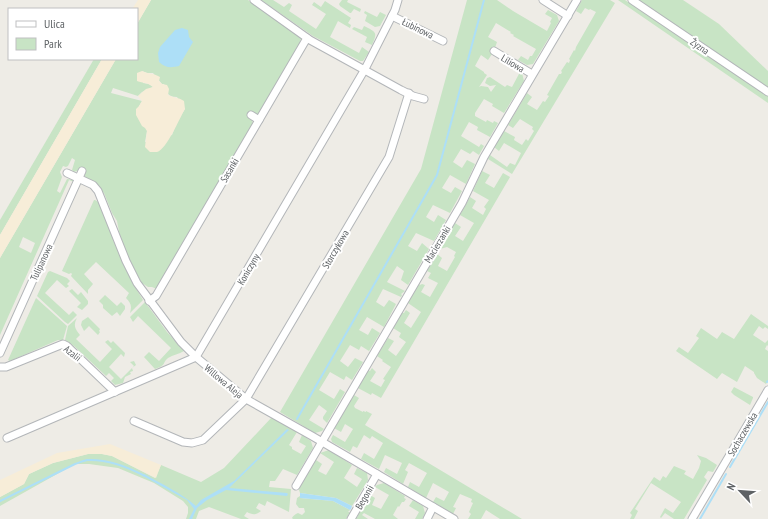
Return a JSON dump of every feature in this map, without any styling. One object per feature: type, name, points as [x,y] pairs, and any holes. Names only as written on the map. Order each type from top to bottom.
[{"type":"street","points":[[254,0],[307,38],[408,94],[424,99]]},
{"type":"street","name":"Koniczyny","points":[[196,357],[365,69],[392,16],[398,0]]},
{"type":"street","points":[[543,0],[568,16]]},
{"type":"street","name":"Macierzanki","points":[[296,486],[462,203],[484,156],[577,0]]},
{"type":"street","name":"Żyzna","points":[[632,0],[768,92]]},
{"type":"street","name":"Łubinowa","points":[[392,16],[443,41]]},
{"type":"street","name":"Sasanki","points":[[149,301],[156,296],[307,38]]},
{"type":"street","name":"Liliowa","points":[[494,51],[532,74]]},
{"type":"street","name":"Storczykowa","points":[[134,421],[183,442],[192,443],[203,440],[246,399],[389,157],[408,94]]},
{"type":"street","points":[[251,115],[259,120]]},
{"type":"street","name":"Tulipanowa","points":[[0,353],[82,171]]},
{"type":"street","name":"Willowa Aleja","points":[[67,173],[92,185],[98,191],[116,228],[129,266],[137,283],[181,342],[196,357],[246,399],[454,519]]},
{"type":"street","name":"Azalii","points":[[0,367],[6,367],[63,344],[88,365],[115,392]]},
{"type":"street","points":[[8,438],[196,357]]},
{"type":"street","name":"Sochaczewska","points":[[692,519],[768,390]]},
{"type":"street","name":"Begonii","points":[[351,519],[377,474]]},
{"type":"street","points":[[426,519],[433,507]]},
{"type":"green space","points":[[151,0],[248,0],[300,36],[300,44],[260,112],[258,114],[251,115],[253,124],[157,289],[148,287],[142,283],[132,265],[120,237],[117,221],[104,193],[85,177],[84,172],[80,170],[74,172],[72,170],[75,160],[72,158],[68,166],[63,166],[60,172],[62,177],[57,191],[60,193],[67,179],[74,180],[74,182],[69,180],[0,335],[0,258],[115,60],[138,60],[138,22]],"holes":[[[142,71],[153,73],[162,84],[164,84],[168,94],[177,97],[185,109],[177,122],[172,135],[145,142],[147,131],[139,106],[142,101],[111,93],[113,88],[138,96],[142,92],[153,87],[149,84],[143,83]],[[23,237],[35,243],[31,253],[19,247]]]},
{"type":"green space","points":[[261,0],[273,0],[284,7],[289,3],[292,5],[289,11],[316,29],[326,14],[312,5],[314,2],[321,7],[325,1],[351,18],[348,23],[351,25],[350,28],[338,21],[330,37],[359,53],[362,47],[369,52],[363,61],[360,61],[313,36]]},
{"type":"green space","points":[[342,0],[348,0],[347,2],[361,9],[360,12],[354,9],[350,13],[340,6],[339,4]]},
{"type":"green space","points":[[467,0],[497,0],[547,31],[552,18],[545,14],[548,10],[557,15],[559,21],[533,64],[527,65],[518,60],[521,56],[528,60],[536,49],[513,36],[514,35],[510,33],[511,32],[496,23],[488,37],[497,42],[494,51],[488,60],[481,55],[475,66],[487,75],[479,87],[488,87],[491,92],[496,85],[490,86],[485,83],[487,78],[490,77],[505,87],[507,85],[512,87],[520,72],[522,73],[524,81],[504,113],[484,99],[475,113],[475,116],[486,122],[487,120],[493,123],[494,121],[498,123],[490,137],[477,130],[478,127],[469,122],[461,136],[479,147],[481,144],[484,146],[479,155],[473,151],[470,154],[461,149],[453,162],[462,168],[467,160],[475,164],[466,184],[450,175],[442,188],[451,193],[455,187],[462,191],[450,213],[433,205],[426,217],[434,222],[438,215],[446,220],[434,241],[416,233],[408,246],[417,251],[422,243],[429,249],[408,285],[401,280],[404,271],[397,266],[387,282],[405,291],[401,294],[401,297],[383,289],[376,302],[384,307],[389,300],[396,304],[384,327],[367,317],[359,330],[368,335],[372,328],[380,333],[369,351],[361,346],[359,350],[350,345],[340,361],[348,367],[355,358],[363,362],[352,380],[346,376],[344,380],[330,372],[319,390],[334,399],[340,389],[345,392],[327,423],[323,417],[327,411],[319,405],[309,420],[324,429],[315,433],[280,412],[421,169]]},
{"type":"green space","points":[[582,0],[610,0],[615,3],[512,174],[488,159],[490,155],[507,167],[510,163],[515,165],[521,153],[504,143],[499,151],[494,147],[504,131],[515,137],[514,140],[522,145],[526,139],[528,141],[534,131],[532,129],[533,127],[520,119],[513,128],[508,125],[527,93],[532,97],[527,104],[537,110],[543,101],[545,102],[549,96],[547,95],[559,74],[561,74],[561,71],[567,62],[569,63],[569,59],[574,50],[575,51],[596,12],[585,8],[581,14],[576,11]]},
{"type":"green space","points":[[618,0],[625,0],[768,96],[768,103]]},
{"type":"green space","points":[[635,0],[683,0],[719,24],[768,71],[768,90]]},
{"type":"green space","points":[[365,11],[377,17],[380,12],[386,15],[380,26],[375,27],[365,21],[367,15],[364,13]]},
{"type":"green space","points":[[364,26],[375,33],[372,45],[365,42],[367,37],[352,29],[354,27],[362,30]]},
{"type":"green space","points":[[93,60],[101,60],[0,235],[0,220]]},
{"type":"green space","points":[[482,171],[490,175],[485,183],[494,188],[503,173],[510,177],[381,398],[372,393],[371,395],[358,388],[368,370],[370,371],[372,368],[376,372],[370,381],[381,387],[385,380],[383,379],[391,367],[377,356],[388,338],[394,341],[388,350],[396,356],[406,342],[399,337],[401,333],[393,328],[402,313],[406,310],[410,313],[404,323],[411,328],[421,312],[408,303],[419,284],[425,285],[421,292],[430,297],[438,283],[428,278],[431,273],[427,271],[437,254],[442,258],[438,266],[447,271],[455,257],[456,252],[447,247],[440,249],[455,223],[461,227],[455,236],[463,241],[474,223],[460,215],[470,197],[476,201],[472,208],[483,215],[486,209],[484,207],[489,200],[473,191]]},
{"type":"green space","points":[[94,200],[100,203],[118,253],[143,300],[130,313],[131,305],[126,298],[129,293],[96,262],[84,274],[93,284],[88,290],[88,294],[71,276],[71,273],[69,274],[62,271]]},
{"type":"green space","points":[[50,271],[67,278],[70,281],[67,284],[69,286],[66,288],[57,280],[45,293],[69,315],[73,311],[77,315],[68,324],[37,296],[48,272]]},
{"type":"green space","points":[[72,289],[78,295],[81,292],[88,301],[88,304],[82,310],[77,307],[81,303],[69,291]]},
{"type":"green space","points":[[105,295],[117,306],[121,302],[125,306],[125,309],[120,316],[117,312],[112,316],[103,308],[103,305],[99,301]]},
{"type":"green space","points":[[36,298],[67,326],[63,340],[58,340],[10,361],[8,360]]},
{"type":"green space","points":[[145,302],[167,332],[184,351],[168,358],[163,365],[155,369],[144,357],[149,352],[159,361],[171,348],[138,316],[133,322],[130,317]]},
{"type":"green space","points":[[751,314],[768,326],[768,329],[765,327],[763,329],[759,326],[753,335],[765,343],[768,340],[768,346],[767,345],[765,349],[768,351],[768,381],[766,384],[757,378],[754,372],[745,366],[737,382],[722,373],[717,379],[676,351],[679,347],[688,353],[699,338],[696,336],[701,328],[717,339],[722,332],[734,339]]},
{"type":"green space","points":[[88,317],[100,329],[98,335],[89,326],[84,331],[81,325],[82,321]]},
{"type":"green space","points":[[77,318],[75,327],[80,335],[76,339],[100,362],[112,349],[105,342],[108,340],[111,343],[113,341],[125,353],[124,357],[121,354],[109,367],[121,379],[132,368],[133,371],[125,377],[123,383],[115,385],[111,381],[114,378],[109,373],[106,376],[74,346],[65,340],[68,326]]},
{"type":"green space","points":[[134,361],[136,365],[132,368],[134,366],[130,362]]},
{"type":"green space","points":[[734,387],[753,397],[750,405],[731,392]]},
{"type":"green space","points":[[354,395],[359,398],[354,406],[355,408],[372,414],[365,425],[522,519],[500,519],[486,510],[481,519],[468,519],[471,514],[469,512],[473,503],[471,502],[472,499],[460,494],[453,507],[456,508],[453,514],[433,502],[436,497],[444,501],[449,492],[433,483],[426,498],[408,487],[410,482],[419,487],[427,473],[409,463],[405,470],[408,472],[403,484],[384,472],[386,468],[397,474],[402,463],[385,455],[379,469],[361,459],[364,453],[374,459],[383,443],[372,436],[370,439],[364,435],[357,448],[353,446],[350,452],[332,442],[331,439],[333,435],[345,442],[353,429],[345,424],[341,432],[334,428]]},
{"type":"green space","points":[[272,417],[297,432],[289,445],[292,449],[301,454],[306,446],[299,442],[302,435],[311,441],[313,448],[297,475],[283,469],[275,481],[270,481],[269,487],[291,489],[289,512],[267,501],[265,506],[259,503],[256,508],[261,511],[258,513],[253,514],[247,512],[244,516],[249,519],[241,519],[209,507],[199,511],[196,519],[186,519],[188,507],[183,501],[154,483],[118,468],[89,464],[75,464],[0,506],[0,497],[24,484],[29,474],[53,463],[88,454],[112,456],[155,478],[161,465],[201,482],[224,468]]},
{"type":"green space","points":[[329,450],[352,465],[344,478],[357,487],[362,479],[354,474],[357,468],[367,473],[368,480],[352,506],[336,498],[300,493],[300,486],[316,460],[322,464],[318,471],[326,475],[334,462],[320,453]]},
{"type":"green space","points":[[697,455],[706,458],[717,465],[713,472],[708,471],[704,477],[707,480],[684,519],[674,519],[665,513],[661,518],[660,517],[665,508],[673,513],[681,502],[651,483],[635,509],[638,511],[634,519],[630,519],[632,515],[630,513],[654,477],[660,481],[663,476],[666,478],[674,466],[686,471],[684,474],[693,479],[701,461]]},
{"type":"green space","points":[[384,483],[405,496],[404,498],[406,499],[399,507],[398,506],[393,515],[398,519],[375,519],[364,513],[362,515],[368,519],[356,519],[370,495],[375,498],[372,505],[381,509],[389,495],[375,487]]},
{"type":"green space","points":[[300,496],[300,498],[333,501],[350,510],[348,512],[350,512],[346,519],[293,519],[292,517],[296,514],[298,513],[302,515],[305,512],[304,508],[299,508],[296,504],[297,498]]},
{"type":"green space","points":[[413,500],[423,506],[425,513],[422,519],[415,519],[419,512],[409,506]]},
{"type":"sand","points":[[138,0],[151,0],[138,22],[138,8],[133,8]]},
{"type":"sand","points":[[101,60],[115,60],[0,258],[0,235]]},
{"type":"sand","points":[[142,71],[160,77],[159,81],[162,84],[167,85],[169,89],[168,95],[184,101],[185,109],[165,145],[157,152],[150,152],[145,147],[147,131],[142,126],[136,115],[136,109],[142,101],[138,96],[146,89],[153,87],[137,81],[137,73]]},
{"type":"sand","points":[[110,444],[161,465],[156,478],[112,456],[88,454],[53,463],[29,474],[24,484],[0,497],[0,480],[57,453]]},
{"type":"water","points":[[182,28],[188,30],[189,37],[193,42],[179,66],[166,66],[159,62],[158,53],[160,47],[175,30]]},
{"type":"water","points":[[287,429],[289,430],[229,488],[287,493],[287,496],[226,490],[207,500],[197,508],[192,519],[189,519],[194,509],[187,500],[143,476],[144,474],[171,489],[196,506],[201,500],[234,481]]},
{"type":"water","points":[[300,493],[336,498],[352,506],[350,510],[333,501],[300,498]]},
{"type":"waterway","points":[[297,419],[437,175],[484,0]]},
{"type":"waterway","points":[[730,467],[768,402]]},
{"type":"waterway","points":[[0,501],[75,464],[87,460],[117,464],[145,476]]},
{"type":"waterway","points":[[700,519],[726,474]]}]
